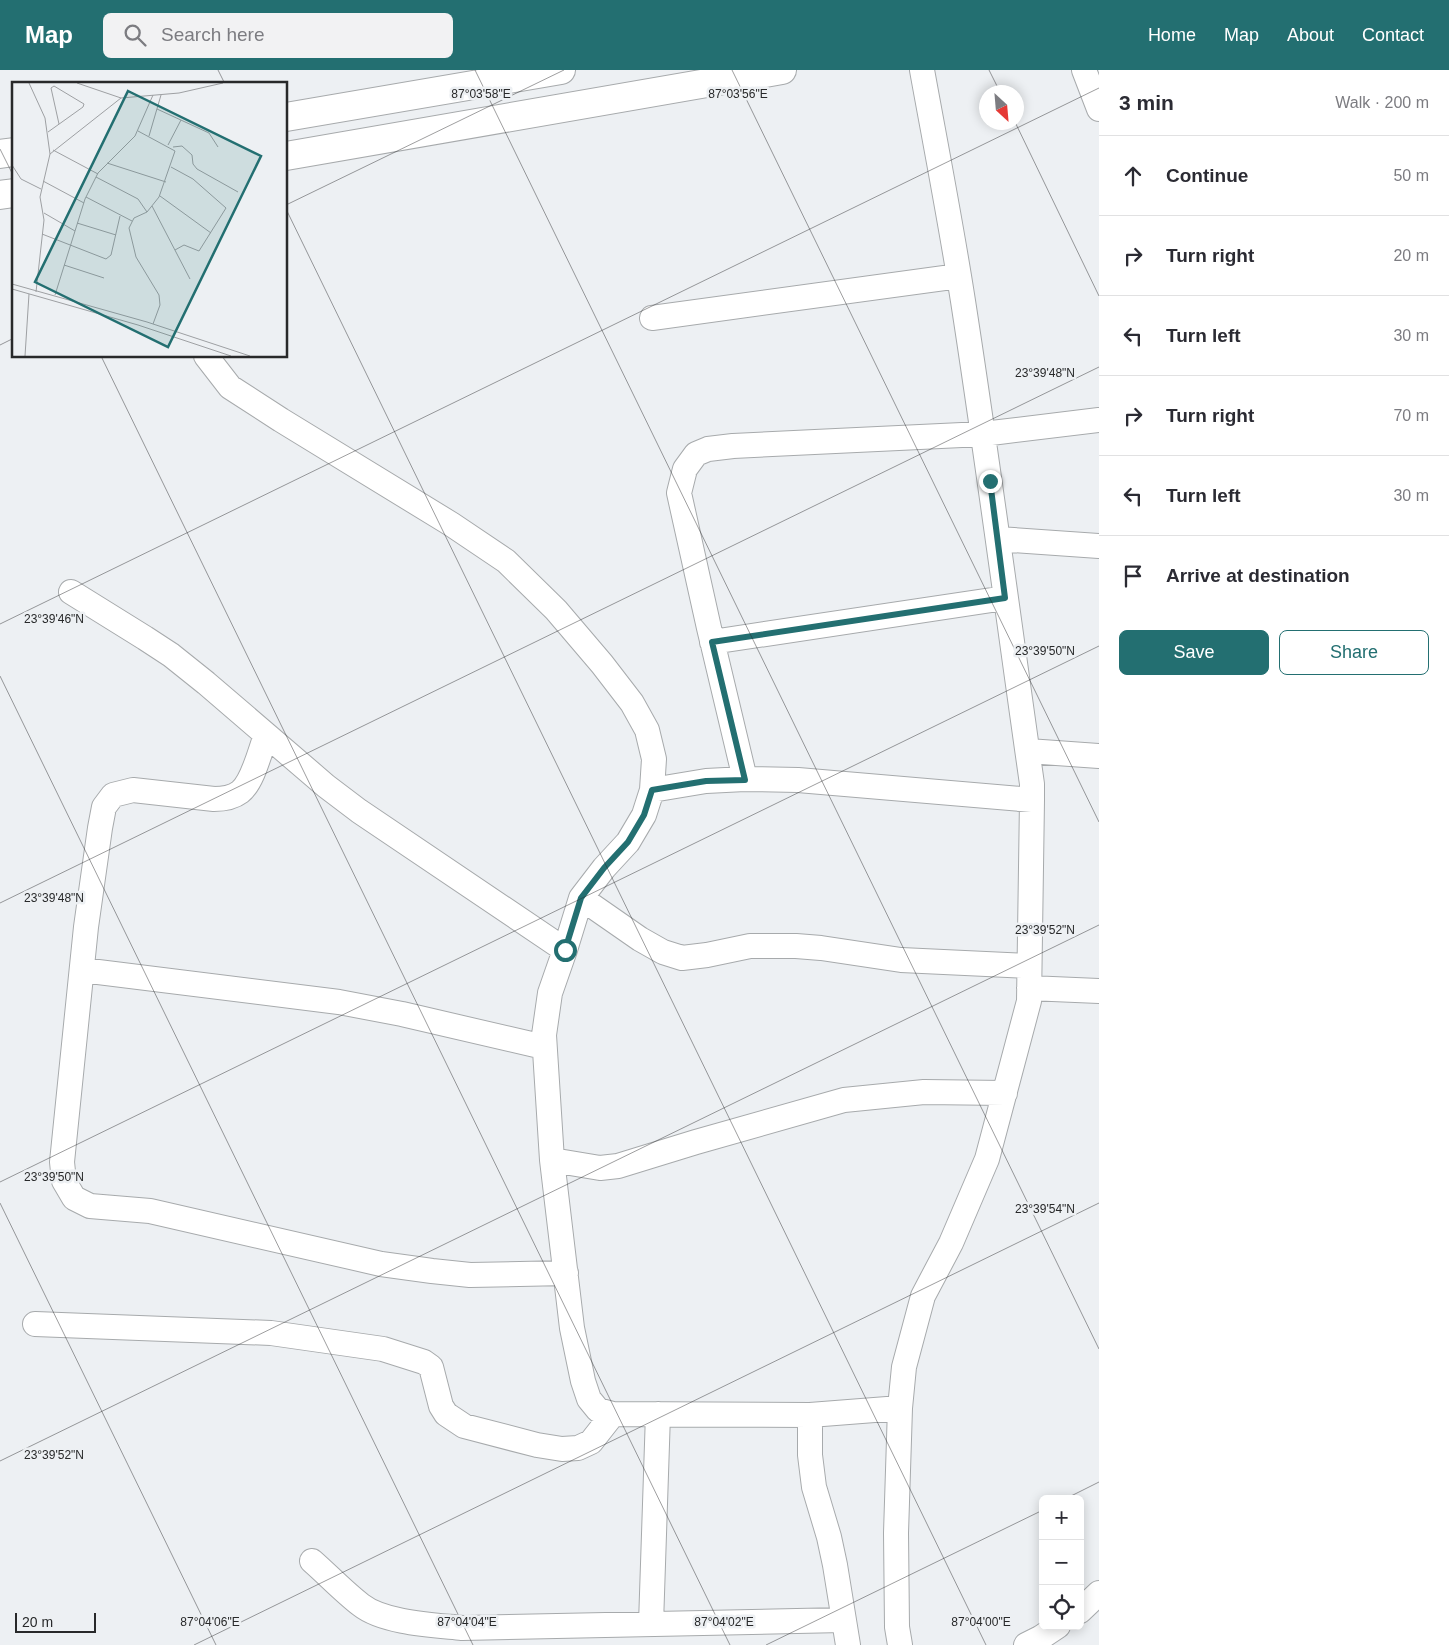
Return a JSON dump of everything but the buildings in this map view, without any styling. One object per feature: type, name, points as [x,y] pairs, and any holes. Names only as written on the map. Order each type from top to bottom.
[{"type":"highway","points":[[288,117],[562,70]]},
{"type":"highway","points":[[288,156],[782,70]]},
{"type":"street","points":[[900,1645],[897,1627],[896,1533],[900,1408],[904,1366],[923,1296],[952,1243],[987,1159],[1029,1001],[1032,800],[1028,751],[983,434],[922,70]]},
{"type":"street","points":[[1084,70],[1099,109]]},
{"type":"street","points":[[652,318],[958,276]]},
{"type":"street","points":[[208,358],[230,387],[451,524],[506,561],[556,610],[632,703],[647,730],[654,759],[652,790],[644,815],[628,842],[604,868],[581,898],[550,994],[544,1035],[552,1160],[572,1328],[583,1381],[589,1399],[598,1410],[613,1414],[810,1415],[900,1408]]},
{"type":"street","points":[[745,780],[679,493],[684,469],[696,454],[708,449],[733,446],[983,434],[1099,420]]},
{"type":"street","points":[[998,539],[1099,546]]},
{"type":"street","points":[[71,592],[171,655],[326,786],[359,811],[565,950]]},
{"type":"street","points":[[712,642],[1005,598]]},
{"type":"street","points":[[266,735],[248,783],[240,792],[227,798],[214,799],[133,790],[113,795],[104,807],[82,970],[62,1162],[64,1181],[74,1198],[90,1206],[150,1211],[381,1264],[470,1275],[566,1273]]},
{"type":"street","points":[[1028,751],[1099,756]]},
{"type":"street","points":[[652,790],[706,781],[798,780],[1032,800]]},
{"type":"street","points":[[581,898],[640,939],[663,952],[682,958],[750,946],[796,946],[1029,977],[1099,991]]},
{"type":"street","points":[[82,970],[339,1002],[402,1014],[544,1047]]},
{"type":"street","points":[[552,1160],[600,1168],[618,1166],[844,1100],[924,1092],[1005,1093]]},
{"type":"street","points":[[35,1324],[271,1333],[384,1349],[431,1366],[441,1406],[446,1414],[464,1426],[537,1445],[562,1449],[578,1448],[591,1442],[613,1414]]},
{"type":"street","points":[[652,1624],[658,1414]]},
{"type":"street","points":[[810,1415],[810,1455],[814,1487],[829,1537],[848,1645]]},
{"type":"street","points":[[312,1561],[362,1606],[380,1616],[424,1624],[462,1628],[843,1620]]},
{"type":"street","points":[[1084,1607],[1099,1593]]},
{"type":"street","points":[[1026,1645],[1052,1630]]},
{"type":"route","points":[[565,950],[581,898],[604,868],[628,842],[644,815],[652,790],[706,781],[745,780],[712,642],[1005,598],[990,481]]}]
